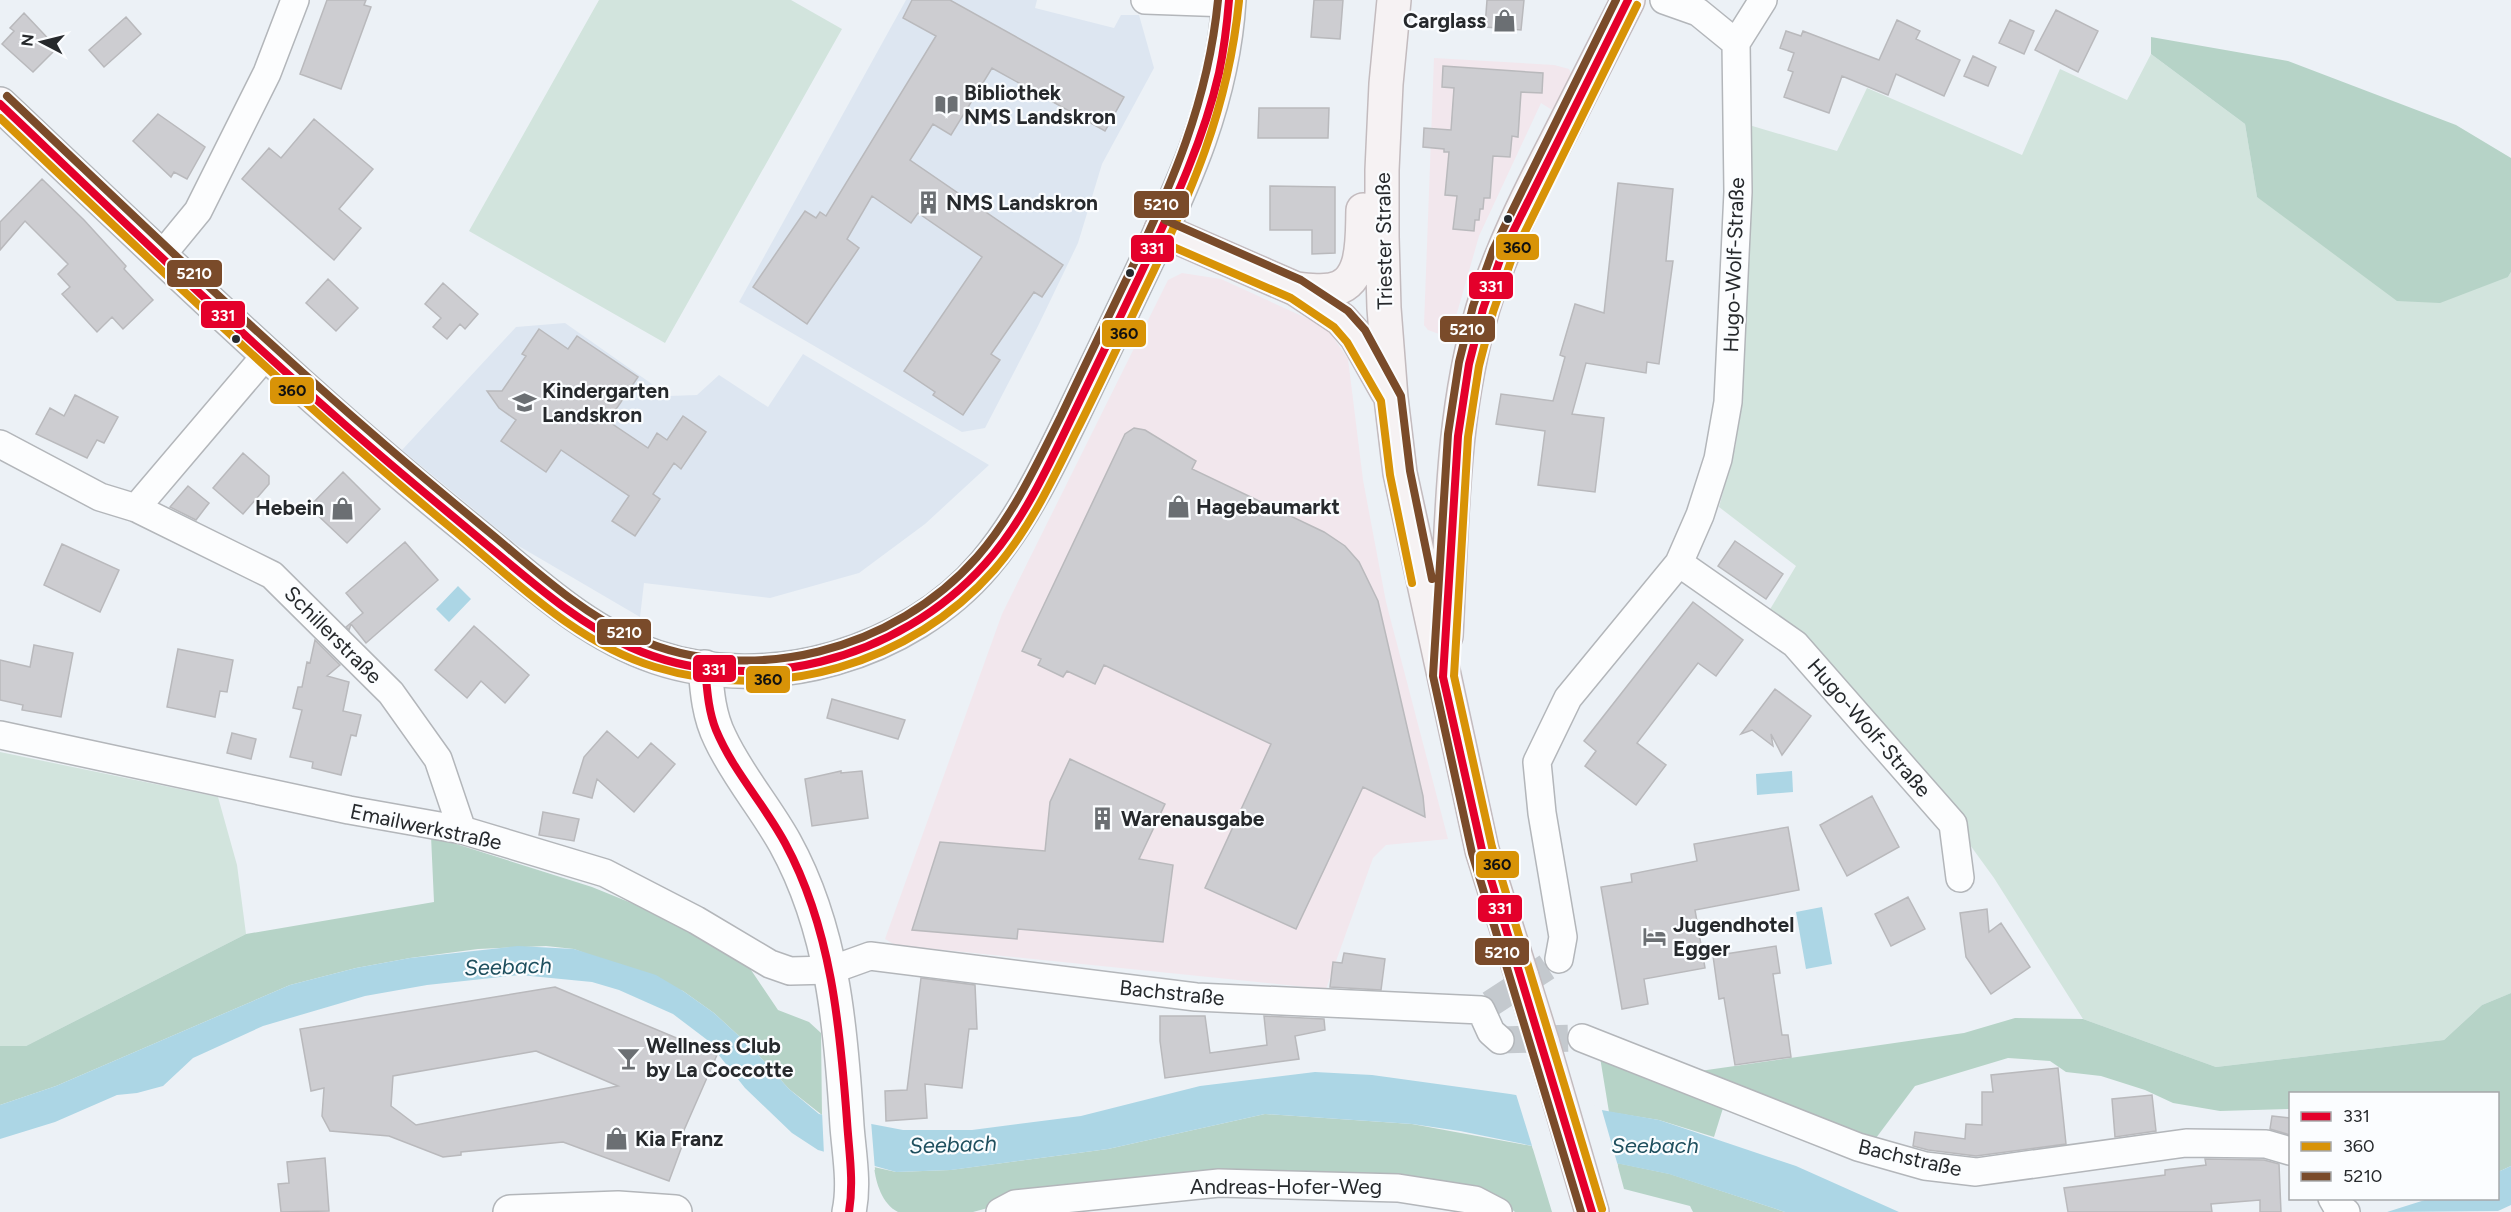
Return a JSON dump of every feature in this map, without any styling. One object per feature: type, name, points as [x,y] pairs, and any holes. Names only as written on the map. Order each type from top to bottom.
[{"type":"main road","name":"Triester Straße","points":[[1394,0],[1386,84],[1383,156],[1384,308],[1400,473],[1482,850],[1592,1212]]},
{"type":"main road","points":[[1443,677],[1458,436],[1470,364],[1483,309],[1502,254],[1534,184],[1628,0]]},
{"type":"main road","points":[[0,104],[266,355],[390,465],[583,622],[623,643],[659,658],[705,667],[753,670],[813,665],[848,655],[897,633],[939,608],[984,566],[1016,522],[1062,437],[1161,230],[1208,119],[1218,83],[1229,1]]},
{"type":"main road","points":[[1296,289],[1330,290],[1342,287],[1354,276],[1361,249],[1364,192],[1383,156]]},
{"type":"main road","points":[[1161,230],[1296,289],[1341,319],[1356,336],[1391,398]]},
{"type":"street","points":[[160,256],[198,211],[267,73],[295,0]]},
{"type":"street","points":[[1145,0],[1229,1]]},
{"type":"street","points":[[1664,0],[1698,12],[1736,43],[1763,0]]},
{"type":"street","name":"Hugo-Wolf-Straße","points":[[1559,959],[1563,937],[1542,813],[1537,762],[1568,698],[1678,563],[1700,515],[1718,459],[1728,402],[1738,192],[1736,43]]},
{"type":"street","points":[[136,508],[266,355]]},
{"type":"street","name":"Schillerstraße","points":[[0,444],[100,497],[136,508],[272,575],[391,693],[438,759],[462,830]]},
{"type":"street","name":"Hugo-Wolf-Straße","points":[[1678,563],[1795,644],[1953,824],[1960,878]]},
{"type":"street","points":[[705,667],[708,705],[720,739],[785,843],[808,892],[831,970],[843,1064],[851,1173],[849,1212]]},
{"type":"street","name":"Emailwerkstraße","points":[[0,735],[349,810],[462,830],[605,873],[696,920],[770,964],[790,971],[831,970]]},
{"type":"street","name":"Bachstraße","points":[[831,970],[870,956],[1196,997],[1485,1007],[1491,1032],[1500,1040]]},
{"type":"street","name":"Bachstraße","points":[[1582,1038],[1858,1147],[1925,1166],[1976,1172],[2186,1143],[2266,1144],[2289,1151]]},
{"type":"street","name":"Andreas-Hofer-Weg","points":[[1000,1212],[1015,1204],[1219,1183],[1398,1188],[1475,1200],[1498,1212]]},
{"type":"street","points":[[510,1212],[618,1208],[675,1212]]},
{"type":"shaded area","points":[[599,0],[791,0],[842,29],[665,343],[469,231]]},
{"type":"shaded area","points":[[906,0],[1037,0],[1035,8],[1114,28],[1121,15],[1139,15],[1154,68],[1102,164],[1078,243],[985,428],[962,432],[739,302]]},
{"type":"shaded area","points":[[2151,54],[2245,124],[2257,197],[2508,277],[2511,272],[2511,993],[2482,1005],[2444,1040],[2216,1067],[2083,1019],[1994,878],[1933,794],[1769,611],[1796,566],[1719,507],[1736,444],[1741,371],[1749,125],[1837,151],[1867,88],[2022,155],[2060,69],[2127,100]]},
{"type":"shaded area","points":[[1434,58],[1554,65],[1569,69],[1572,76],[1559,105],[1552,110],[1541,103],[1479,236],[1453,327],[1450,333],[1439,334],[1428,330],[1424,325]]},
{"type":"shaded area","points":[[1182,273],[1221,279],[1326,327],[1348,359],[1363,480],[1386,602],[1448,839],[1386,845],[1373,858],[1326,989],[895,945],[885,939],[1002,614],[1168,280]]},
{"type":"shaded area","points":[[565,323],[669,396],[697,395],[719,375],[768,407],[803,354],[989,465],[925,524],[859,573],[770,598],[644,583],[640,617],[517,545],[402,450],[516,327]]},
{"type":"shaded area","points":[[0,752],[218,797],[237,865],[246,934],[26,1046],[0,1046]]},
{"type":"green space","points":[[2151,37],[2288,61],[2456,125],[2511,158],[2511,272],[2508,277],[2440,303],[2397,301],[2257,197],[2245,124],[2151,54]]},
{"type":"green space","points":[[431,836],[592,887],[656,913],[716,943],[749,967],[778,1010],[809,1022],[821,1033],[822,1115],[789,1089],[752,1048],[714,1013],[683,991],[574,949],[546,946],[478,949],[410,958],[356,968],[290,985],[56,1086],[0,1105],[0,1046],[26,1046],[246,934],[434,902]]},
{"type":"green space","points":[[2511,993],[2511,1166],[2499,1172],[2499,1092],[2289,1092],[2289,1109],[2220,1111],[2173,1103],[2145,1090],[2101,1076],[2066,1072],[2050,1061],[2008,1058],[1915,1086],[1876,1138],[1841,1135],[1728,1092],[1714,1137],[1659,1120],[1609,1112],[1598,1045],[1679,1074],[1964,1033],[2015,1018],[2083,1019],[2216,1067],[2444,1040],[2482,1005]]},
{"type":"green space","points":[[1265,1114],[1412,1124],[1532,1146],[1552,1212],[1515,1212],[1502,1201],[1374,1175],[1326,1172],[1187,1172],[1024,1198],[973,1212],[898,1212],[884,1198],[876,1180],[874,1167],[896,1172],[950,1170],[1108,1149]]},
{"type":"green space","points":[[1617,1163],[1670,1174],[1785,1212],[1693,1212],[1690,1206],[1624,1189]]},
{"type":"water","points":[[458,586],[471,599],[449,622],[436,609]]},
{"type":"water","points":[[1792,771],[1793,792],[1757,795],[1756,774]]},
{"type":"water","points":[[1822,907],[1832,964],[1806,969],[1796,912]]},
{"type":"water","name":"Seebach","points":[[518,946],[574,949],[656,975],[714,1013],[752,1048],[789,1089],[819,1114],[903,1130],[972,1130],[1081,1116],[1200,1086],[1315,1072],[1372,1075],[1510,1094],[1659,1120],[1796,1166],[1899,1212],[1785,1212],[1669,1174],[1460,1131],[1412,1124],[1265,1114],[1108,1149],[951,1170],[896,1172],[818,1150],[792,1133],[745,1088],[706,1039],[673,1014],[619,990],[592,982],[520,975],[427,985],[365,996],[263,1026],[193,1058],[163,1086],[137,1093],[117,1095],[55,1122],[0,1139],[0,1105],[56,1086],[290,985],[356,968],[410,958]]},
{"type":"water","points":[[2511,1166],[2511,1205],[2498,1211],[2387,1212],[2425,1200],[2499,1200],[2499,1172]]},
{"type":"pier","points":[[1515,1091],[1601,1107],[1618,1166],[1533,1149]]},
{"type":"pier","points":[[822,1111],[871,1121],[875,1170],[824,1155]]},
{"type":"building","points":[[327,0],[366,0],[364,5],[371,7],[341,89],[300,74]]},
{"type":"building","name":"NMS Landskron","points":[[912,0],[950,0],[1124,97],[1105,131],[992,68],[951,135],[933,124],[910,160],[1063,265],[1042,297],[1034,292],[991,354],[1000,360],[963,415],[933,395],[935,392],[904,371],[982,257],[918,213],[911,223],[872,196],[847,239],[859,248],[807,324],[753,287],[805,211],[816,218],[820,212],[826,216],[936,36],[903,18]]},
{"type":"building","points":[[1314,0],[1343,0],[1340,39],[1311,37]]},
{"type":"building","name":"Carglass","points":[[1487,0],[1524,0],[1521,30],[1485,27]]},
{"type":"building","points":[[2056,10],[2098,31],[2078,72],[2035,50]]},
{"type":"building","points":[[24,13],[57,48],[33,72],[2,44],[14,31],[10,28]]},
{"type":"building","points":[[126,17],[141,34],[104,67],[89,50]]},
{"type":"building","points":[[1897,20],[1920,31],[1916,39],[1960,60],[1944,96],[1896,74],[1888,95],[1842,76],[1829,113],[1784,97],[1793,72],[1788,70],[1794,53],[1780,48],[1786,31],[1801,36],[1803,31],[1879,60]]},
{"type":"building","points":[[2010,20],[2034,31],[2024,54],[1999,43]]},
{"type":"building","points":[[1973,56],[1996,67],[1988,86],[1964,76]]},
{"type":"building","points":[[1443,66],[1543,73],[1542,93],[1521,92],[1518,137],[1512,136],[1510,157],[1493,156],[1490,198],[1484,198],[1479,220],[1475,220],[1474,231],[1453,229],[1457,196],[1445,195],[1449,152],[1444,152],[1444,149],[1423,147],[1424,128],[1451,130],[1454,88],[1442,87]]},
{"type":"building","points":[[1259,108],[1329,108],[1328,138],[1258,138]]},
{"type":"building","points":[[158,114],[205,147],[187,179],[174,172],[171,177],[133,141]]},
{"type":"building","points":[[314,119],[373,169],[339,209],[361,228],[334,260],[242,179],[269,148],[281,158]]},
{"type":"building","points":[[42,179],[84,220],[153,300],[123,329],[112,317],[97,332],[62,294],[70,287],[58,274],[68,264],[25,221],[0,250],[0,222]]},
{"type":"building","points":[[1618,183],[1673,189],[1666,261],[1673,261],[1659,364],[1647,362],[1646,373],[1586,363],[1572,414],[1604,418],[1595,492],[1538,485],[1545,431],[1496,424],[1501,394],[1553,401],[1565,357],[1560,355],[1575,304],[1604,313]]},
{"type":"building","points":[[1270,186],[1335,187],[1335,253],[1312,254],[1312,230],[1270,230]]},
{"type":"building","points":[[328,279],[358,308],[336,331],[306,303]]},
{"type":"building","points":[[443,283],[478,314],[465,329],[460,324],[447,339],[433,327],[441,318],[425,304]]},
{"type":"building","points":[[539,329],[568,349],[577,336],[638,377],[608,421],[648,448],[657,433],[667,440],[683,416],[706,432],[681,469],[674,463],[653,494],[660,499],[635,536],[612,521],[629,496],[561,450],[546,472],[501,441],[516,420],[499,408],[487,391],[502,391],[526,356],[522,354]]},
{"type":"building","points":[[75,395],[118,417],[104,443],[97,440],[87,458],[36,434],[50,408],[64,416]]},
{"type":"building","points":[[1134,428],[1145,430],[1196,461],[1192,469],[1324,532],[1345,546],[1359,562],[1378,601],[1423,796],[1425,817],[1363,787],[1296,929],[1205,888],[1271,744],[1104,665],[1095,684],[1067,671],[1063,677],[1038,665],[1041,659],[1022,651],[1125,434]]},
{"type":"building","points":[[243,453],[269,476],[269,484],[243,514],[213,488]]},
{"type":"building","points":[[343,472],[380,509],[347,543],[309,507]]},
{"type":"building","points":[[188,486],[209,503],[196,520],[170,507]]},
{"type":"building","points":[[1735,541],[1783,574],[1766,599],[1718,566]]},
{"type":"building","points":[[405,542],[438,580],[366,643],[351,624],[349,630],[346,627],[363,613],[346,593]]},
{"type":"building","points":[[62,544],[119,570],[100,612],[44,585]]},
{"type":"building","points":[[1693,602],[1743,640],[1716,676],[1698,663],[1637,743],[1666,765],[1636,805],[1585,766],[1596,751],[1584,741]]},
{"type":"building","points":[[474,626],[529,675],[505,703],[481,681],[467,698],[435,670]]},
{"type":"building","points":[[315,640],[340,665],[327,676],[349,682],[343,711],[361,715],[356,736],[351,735],[341,775],[312,768],[313,762],[290,757],[302,710],[293,708],[298,687],[302,687],[307,662],[310,663]]},
{"type":"building","points":[[34,645],[73,653],[61,717],[22,710],[23,705],[0,700],[0,660],[30,667]]},
{"type":"building","points":[[178,649],[233,660],[227,692],[220,691],[215,717],[167,707]]},
{"type":"building","points":[[1775,689],[1811,716],[1782,755],[1771,734],[1773,746],[1752,730],[1741,734]]},
{"type":"building","points":[[832,699],[905,720],[898,739],[827,718]]},
{"type":"building","points":[[607,731],[638,758],[651,743],[675,764],[634,812],[597,779],[592,798],[573,793],[584,757]]},
{"type":"building","points":[[232,733],[256,739],[251,759],[227,753]]},
{"type":"building","points":[[1070,759],[1165,804],[1139,859],[1173,865],[1163,942],[1018,929],[1017,939],[912,930],[940,842],[1045,851],[1050,802]]},
{"type":"building","points":[[841,771],[841,773],[862,771],[868,818],[812,826],[805,779]]},
{"type":"building","points":[[1872,796],[1899,847],[1847,876],[1820,825]]},
{"type":"building","points":[[543,812],[579,819],[574,841],[539,835]]},
{"type":"building","points":[[1788,827],[1799,890],[1695,910],[1705,968],[1644,979],[1648,1004],[1622,1009],[1601,887],[1632,882],[1631,874],[1697,861],[1694,844]]},
{"type":"building","points":[[1908,897],[1925,929],[1891,946],[1875,914]]},
{"type":"building","points":[[1987,909],[1989,932],[2001,923],[2030,967],[1991,994],[1966,957],[1960,913]]},
{"type":"building","points":[[1776,946],[1780,973],[1773,974],[1782,1035],[1788,1035],[1791,1057],[1735,1065],[1724,998],[1719,999],[1713,956]]},
{"type":"building","points":[[1344,953],[1385,959],[1381,990],[1330,987],[1333,962],[1342,963]]},
{"type":"building","points":[[921,978],[975,985],[977,1029],[969,1029],[962,1088],[925,1084],[927,1118],[886,1121],[885,1091],[907,1090]]},
{"type":"building","points":[[555,987],[717,1055],[681,1137],[685,1138],[669,1181],[563,1142],[461,1152],[461,1155],[443,1157],[389,1136],[330,1131],[322,1116],[324,1088],[311,1091],[300,1029]],"holes":[[[536,1051],[618,1086],[416,1125],[391,1106],[393,1076]]]},
{"type":"building","points":[[1160,1016],[1205,1016],[1210,1053],[1267,1045],[1264,1016],[1324,1019],[1325,1030],[1295,1036],[1299,1059],[1165,1078],[1160,1041]]},
{"type":"building","points":[[2058,1068],[2066,1144],[1976,1156],[1913,1146],[1915,1132],[1965,1139],[1966,1124],[1982,1125],[1982,1092],[1993,1092],[1991,1075]]},
{"type":"building","points":[[2152,1095],[2156,1131],[2115,1137],[2112,1099]]},
{"type":"building","points":[[2272,1116],[2289,1118],[2289,1135],[2270,1129]]},
{"type":"building","points":[[325,1158],[329,1211],[281,1212],[278,1184],[289,1183],[287,1162]]},
{"type":"building","points":[[2205,1159],[2264,1160],[2279,1164],[2281,1212],[2260,1212],[2260,1200],[2211,1204],[2212,1212],[2068,1212],[2064,1188],[2165,1175],[2165,1170],[2206,1165]]},
{"type":"tunnel","points":[[1490,1004],[1559,959]]},
{"type":"tunnel","points":[[1500,1040],[1582,1038]]},
{"type":"transit line","name":"5210","points":[[7,96],[282,354],[420,475],[562,592],[598,617],[636,638],[680,653],[726,660],[773,659],[819,652],[863,637],[905,616],[944,589],[977,557],[1002,524],[1043,453],[1173,176],[1197,108],[1206,73],[1218,0]]},
{"type":"transit line","name":"331","points":[[0,104],[278,366],[416,486],[555,600],[610,637],[630,647],[676,663],[724,670],[772,670],[820,662],[867,647],[910,625],[950,597],[985,564],[1011,531],[1052,459],[1142,271],[1196,150],[1219,73],[1229,0]]},
{"type":"transit line","name":"5210","points":[[1581,1212],[1472,853],[1433,676],[1448,434],[1459,362],[1473,306],[1493,250],[1616,0]]},
{"type":"transit line","name":"331","points":[[1592,1212],[1482,850],[1443,677],[1458,436],[1469,364],[1483,309],[1502,254],[1628,0]]},
{"type":"transit line","name":"360","points":[[0,118],[224,329],[339,432],[549,610],[600,643],[627,657],[655,667],[701,677],[747,681],[793,677],[838,668],[882,652],[923,630],[961,603],[994,570],[1029,522],[1093,399],[1192,185],[1226,79],[1239,1]]},
{"type":"transit line","name":"360","points":[[1602,1209],[1492,847],[1454,676],[1468,437],[1479,366],[1493,312],[1512,258],[1637,5]]},
{"type":"transit line","name":"5210","points":[[1165,220],[1301,280],[1348,311],[1365,330],[1401,396],[1410,471],[1432,579]]},
{"type":"transit line","name":"360","points":[[1157,240],[1291,298],[1334,327],[1347,342],[1381,401],[1390,475],[1412,583]]},
{"type":"transit line","name":"331","points":[[705,667],[707,691],[716,730],[731,759],[785,843],[801,875],[823,943],[831,978],[841,1049],[851,1166],[849,1212]]},
{"type":"place","name":"Carglass","points":[[1504,21]]},
{"type":"place","name":"Bibliothek NMS Landskron","points":[[946,105]]},
{"type":"place","name":"NMS Landskron","points":[[928,203]]},
{"type":"place","name":"Kindergarten Landskron","points":[[524,403]]},
{"type":"place","name":"Hagebaumarkt","points":[[1178,507]]},
{"type":"place","name":"Hebein","points":[[342,508]]},
{"type":"place","name":"Warenausgabe","points":[[1103,819]]},
{"type":"place","name":"Jugendhotel Egger","points":[[1655,937]]},
{"type":"place","name":"Wellness Club by La Coccotte","points":[[628,1058]]},
{"type":"place","name":"Kia Franz","points":[[617,1139]]}]
